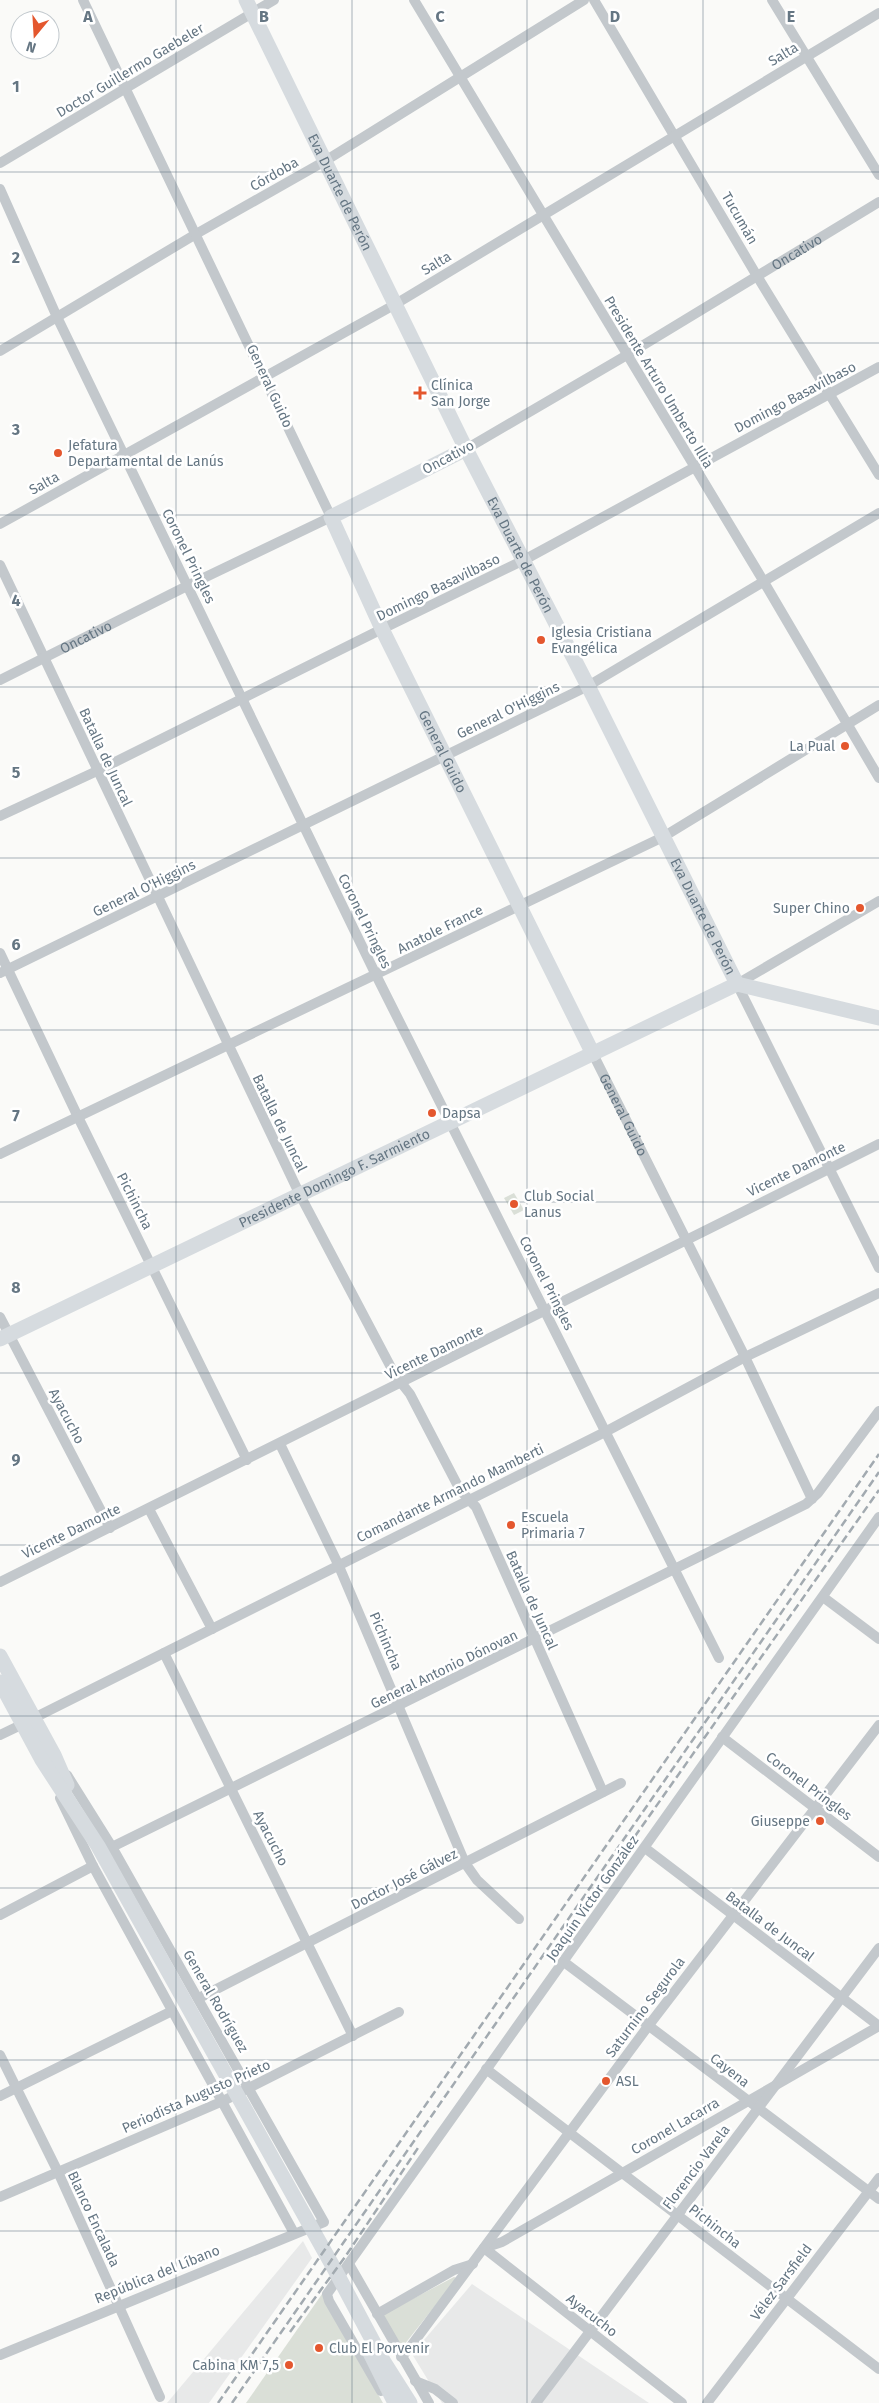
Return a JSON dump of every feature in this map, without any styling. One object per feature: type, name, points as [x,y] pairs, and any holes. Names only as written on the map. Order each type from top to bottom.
[{"type":"main road","name":"Eva Duarte de Perón","points":[[249,7],[394,305],[737,984]]},
{"type":"main road","name":"Oncativo","points":[[331,517],[466,449]]},
{"type":"main road","name":"General Guido","points":[[331,517],[382,628],[518,906],[593,1054]]},
{"type":"main road","points":[[737,984],[879,1018]]},
{"type":"main road","name":"Presidente Domingo F. Sarmiento","points":[[4,1337],[737,984]]},
{"type":"main road","points":[[0,1656],[28,1721],[85,1826],[105,1847],[375,2327],[421,2403]]},
{"type":"main road","points":[[0,1682],[28,1721]]},
{"type":"main road","points":[[342,2268],[348,2305],[378,2372],[396,2403]]},
{"type":"main road","points":[[342,2268],[384,2362],[410,2403]]},
{"type":"street","name":"General Guido","points":[[83,0],[331,517]]},
{"type":"street","name":"Doctor Guillermo Gaebeler","points":[[0,163],[125,88],[249,7],[274,0]]},
{"type":"street","name":"Presidente Arturo Umberto Illia","points":[[414,0],[544,214],[693,467],[764,582],[879,778]]},
{"type":"street","name":"Córdoba","points":[[0,351],[196,234],[325,161],[584,0]]},
{"type":"street","name":"Tucumán","points":[[594,0],[879,475]]},
{"type":"street","points":[[772,0],[879,175]]},
{"type":"street","name":"Salta","points":[[0,524],[394,305],[879,13]]},
{"type":"street","name":"Coronel Pringles","points":[[0,190],[58,317],[189,585],[303,826],[719,1658]]},
{"type":"street","name":"Oncativo","points":[[466,449],[627,355],[879,202]]},
{"type":"street","name":"Domingo Basavilbaso","points":[[0,816],[97,771],[382,628],[524,560],[879,367]]},
{"type":"street","name":"General O'Higgins","points":[[4,971],[588,686],[879,513]]},
{"type":"street","name":"Oncativo","points":[[0,680],[189,585],[331,517]]},
{"type":"street","name":"Batalla de Juncal","points":[[0,565],[300,1195],[395,1375],[410,1394],[460,1490],[476,1507],[603,1792]]},
{"type":"street","name":"Anatole France","points":[[0,1154],[663,837],[879,705]]},
{"type":"street","name":"Presidente Domingo F. Sarmiento","points":[[737,984],[879,901]]},
{"type":"street","name":"Pichincha","points":[[0,953],[4,971],[153,1266],[248,1460]]},
{"type":"street","name":"Eva Duarte de Perón","points":[[737,984],[879,1268]]},
{"type":"street","name":"General Guido","points":[[593,1054],[745,1357],[812,1499]]},
{"type":"street","name":"Vicente Damonte","points":[[0,1582],[879,1144]]},
{"type":"street","name":"Comandante Armando Mamberti","points":[[0,1735],[338,1564],[605,1432],[745,1357],[879,1293]]},
{"type":"street","name":"Ayacucho","points":[[0,1317],[4,1337],[110,1528]]},
{"type":"street","points":[[812,1499],[879,1410]]},
{"type":"street","name":"Pichincha","points":[[280,1444],[338,1564],[465,1863],[477,1880],[519,1919]]},
{"type":"street","name":"General Antonio Dónovan","points":[[105,1847],[231,1789],[399,1707],[675,1570],[812,1499]]},
{"type":"street","points":[[149,1509],[212,1629]]},
{"type":"street","name":"Joaquín Víctor González","points":[[389,2403],[329,2301],[327,2294],[342,2268],[564,1962],[879,1517]]},
{"type":"street","points":[[823,1597],[879,1639]]},
{"type":"street","name":"Ayacucho","points":[[164,1653],[353,2036]]},
{"type":"street","name":"Saturnino Segurola","points":[[401,2357],[473,2264],[649,2024],[879,1725]]},
{"type":"street","name":"Coronel Pringles","points":[[722,1737],[879,1857]]},
{"type":"street","points":[[48,1758],[93,1866],[294,2233]]},
{"type":"street","name":"General Rodríguez","points":[[48,1758],[199,1998],[324,2222]]},
{"type":"street","name":"Doctor José Gálvez","points":[[199,1998],[621,1783]]},
{"type":"street","name":"Batalla de Juncal","points":[[645,1848],[879,2026]]},
{"type":"street","points":[[0,1914],[93,1866]]},
{"type":"street","name":"Florencio Varela","points":[[536,2403],[879,1948]]},
{"type":"street","name":"Cayena","points":[[564,1962],[649,2024],[879,2199]]},
{"type":"street","points":[[0,2096],[172,2011]]},
{"type":"street","name":"Periodista Augusto Prieto","points":[[0,2197],[223,2101],[399,2012]]},
{"type":"street","name":"Coronel Lacarra","points":[[484,2248],[502,2242],[879,2026]]},
{"type":"street","name":"Blanco Encalada","points":[[0,2055],[58,2172],[160,2397]]},
{"type":"street","name":"Pichincha","points":[[486,2069],[624,2172],[879,2369]]},
{"type":"street","name":"Vélez Sarsfield","points":[[707,2403],[879,2178]]},
{"type":"street","name":"República del Líbano","points":[[0,2355],[324,2222]]},
{"type":"street","name":"Ayacucho","points":[[484,2248],[682,2403]]},
{"type":"street","points":[[377,2314],[454,2270],[473,2264]]},
{"type":"street","points":[[342,2268],[377,2314],[429,2403]]},
{"type":"street","points":[[415,2380],[435,2389],[453,2403]]},
{"type":"shaded area","name":"Club Social Lanus","points":[[514,1193],[524,1210],[514,1215],[504,1198]]},
{"type":"shaded area","points":[[303,2241],[312,2258],[209,2403],[167,2403]]},
{"type":"shaded area","points":[[454,2277],[457,2278],[404,2345],[399,2344],[385,2321],[384,2314]]},
{"type":"shaded area","points":[[472,2284],[649,2403],[442,2403],[412,2354]]},
{"type":"shaded area","name":"Club El Porvenir","points":[[322,2294],[383,2403],[246,2403]]},
{"type":"railway","points":[[218,2403],[879,1454]]},
{"type":"railway","points":[[232,2403],[879,1472]]},
{"type":"railway","points":[[614,1866],[879,1490]]},
{"type":"railway","points":[[290,2332],[345,2257],[420,2145]]},
{"type":"place","name":"Clínica San Jorge","points":[[420,393]]},
{"type":"place","name":"Jefatura Departamental de Lanús","points":[[58,453]]},
{"type":"place","name":"Iglesia Cristiana Evangélica","points":[[541,640]]},
{"type":"place","name":"La Pual","points":[[845,746]]},
{"type":"place","name":"Super Chino","points":[[860,908]]},
{"type":"place","name":"Dapsa","points":[[432,1113]]},
{"type":"place","name":"Club Social Lanus","points":[[514,1204]]},
{"type":"place","name":"Escuela Primaria 7","points":[[511,1525]]},
{"type":"place","name":"Giuseppe","points":[[820,1821]]},
{"type":"place","name":"ASL","points":[[606,2081]]},
{"type":"place","name":"Club El Porvenir","points":[[319,2348]]},
{"type":"place","name":"Cabina KM 7,5","points":[[289,2365]]}]
